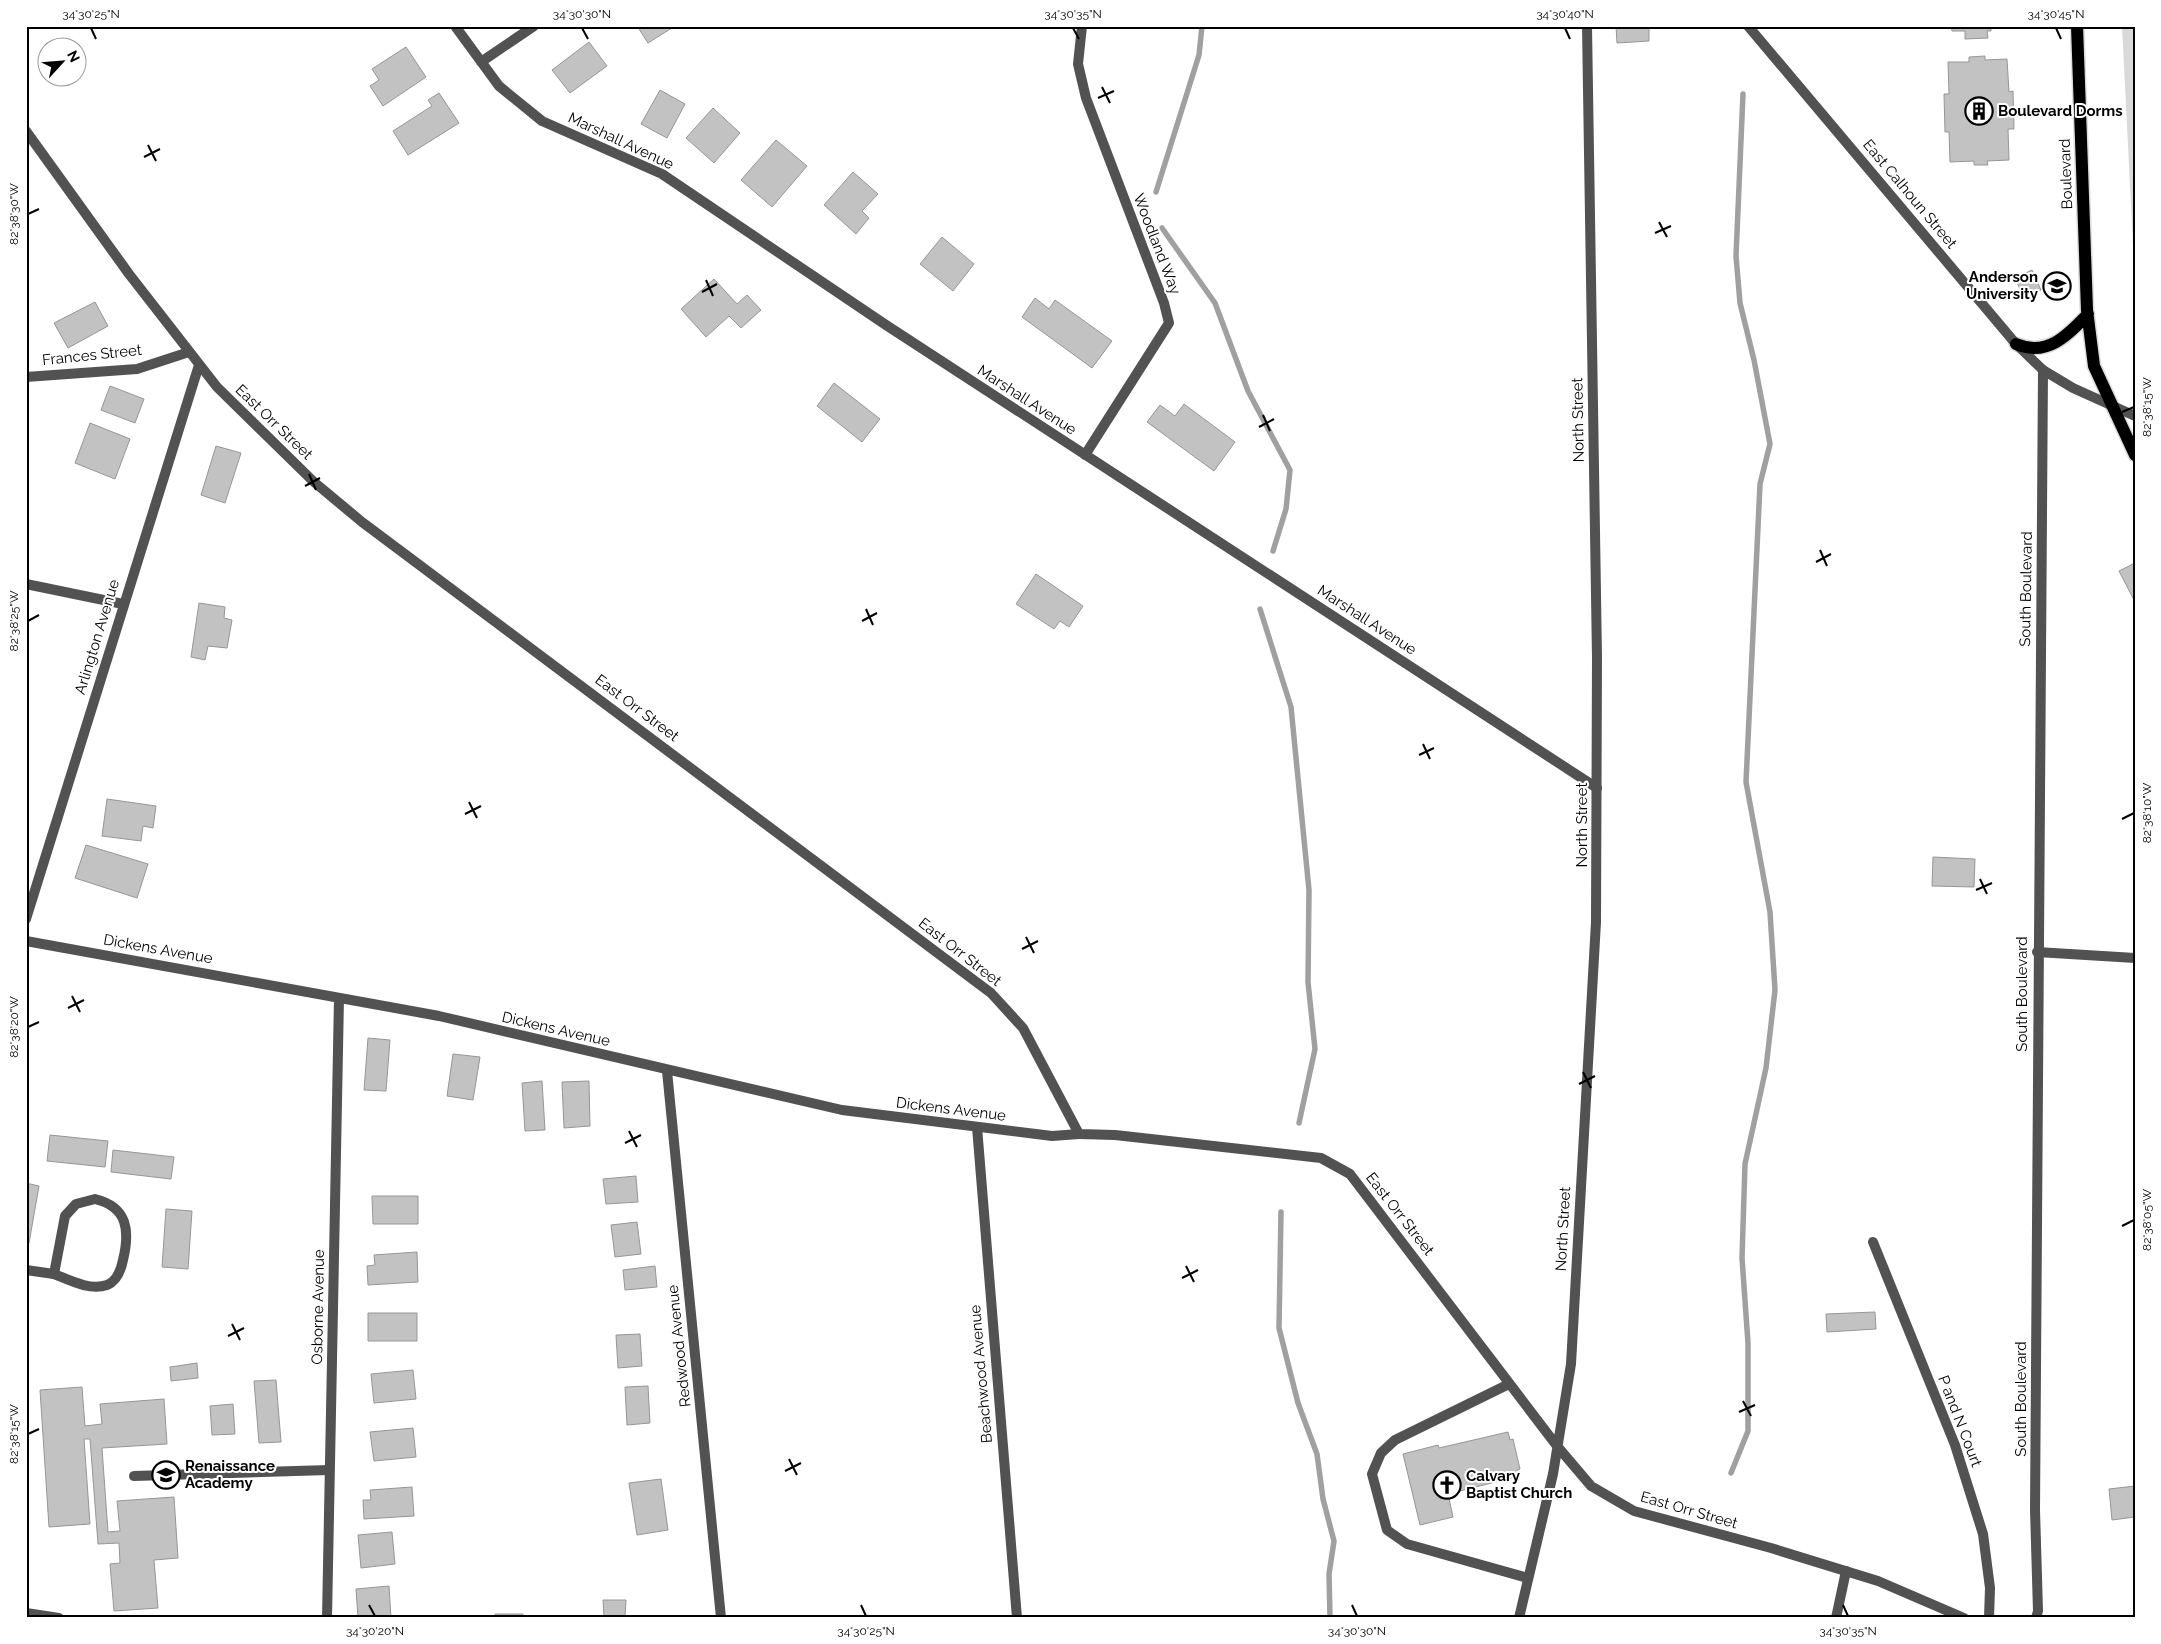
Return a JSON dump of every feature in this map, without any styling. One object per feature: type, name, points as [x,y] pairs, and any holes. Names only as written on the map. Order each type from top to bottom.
[{"type":"main road","name":"Boulevard","points":[[2077,26],[2085,261],[2088,314],[2094,366],[2135,455]]},
{"type":"main road","points":[[2016,344],[2030,349],[2052,344],[2068,334],[2088,314]]},
{"type":"street","name":"Marshall Avenue","points":[[455,26],[499,86],[542,121],[662,174],[886,326],[1597,788]]},
{"type":"street","points":[[481,62],[534,26]]},
{"type":"street","name":"Woodland Way","points":[[1082,26],[1078,64],[1086,98],[1164,303],[1169,323],[1084,455]]},
{"type":"street","name":"North Street","points":[[1519,1618],[1557,1446],[1571,1364],[1596,922],[1597,788],[1592,236],[1587,26]]},
{"type":"street","name":"East Calhoun Street","points":[[1748,26],[2016,344],[2043,370],[2074,388],[2135,416]]},
{"type":"street","name":"East Orr Street","points":[[26,131],[199,365],[218,387],[314,482],[362,522],[991,993],[1023,1028],[1079,1134],[1115,1135],[1321,1158],[1350,1174],[1509,1384],[1591,1486],[1634,1511],[1771,1548],[1878,1581],[1964,1618]]},
{"type":"street","name":"Frances Street","points":[[26,377],[137,369],[189,352]]},
{"type":"street","name":"Arlington Avenue","points":[[26,919],[199,365]]},
{"type":"street","name":"South Boulevard","points":[[2036,1618],[2038,1611],[2035,1510],[2043,370]]},
{"type":"street","points":[[26,584],[123,604]]},
{"type":"street","name":"Dickens Avenue","points":[[26,940],[439,1016],[667,1071],[842,1110],[1052,1136],[1079,1134]]},
{"type":"street","points":[[2038,952],[2135,958]]},
{"type":"street","name":"Osborne Avenue","points":[[327,1618],[339,998]]},
{"type":"street","name":"Redwood Avenue","points":[[667,1071],[721,1618]]},
{"type":"street","name":"Beachwood Avenue","points":[[976,1127],[1017,1618]]},
{"type":"street","points":[[26,1270],[54,1274],[90,1286],[106,1285],[116,1279],[127,1244],[127,1229],[120,1214],[108,1202],[95,1199],[76,1204],[65,1216],[54,1274]]},
{"type":"street","name":"P and N Court","points":[[1874,1242],[1954,1445],[1983,1534],[1990,1588],[1989,1618]]},
{"type":"street","points":[[1509,1384],[1395,1440],[1381,1453],[1372,1474],[1387,1530],[1407,1544],[1528,1578]]},
{"type":"street","points":[[134,1476],[329,1470]]},
{"type":"street","points":[[1836,1618],[1846,1571]]},
{"type":"street","points":[[26,1613],[59,1618]]},
{"type":"shaded area","points":[[2122,26],[2135,26],[2135,286]]},
{"type":"building","points":[[637,26],[675,26],[648,43]]},
{"type":"building","points":[[1616,26],[1649,26],[1649,41],[1617,43]]},
{"type":"building","points":[[1951,26],[1991,26],[1991,31],[1987,31],[1988,38],[1965,39],[1965,31],[1952,31]]},
{"type":"building","points":[[589,42],[607,66],[570,93],[552,70]]},
{"type":"building","points":[[406,47],[426,77],[383,106],[370,86],[379,80],[372,69]]},
{"type":"building","name":"Boulevard Dorms","points":[[1985,56],[1985,60],[2007,59],[2009,92],[2013,91],[2014,129],[2008,129],[2009,160],[1987,161],[1988,165],[1974,165],[1974,161],[1950,162],[1949,132],[1945,132],[1944,94],[1949,94],[1948,62],[1969,62],[1969,57]]},
{"type":"building","points":[[660,90],[685,104],[667,138],[641,124]]},
{"type":"building","points":[[439,93],[459,123],[408,155],[393,131],[432,106],[428,100]]},
{"type":"building","points":[[713,108],[740,133],[714,163],[686,138]]},
{"type":"building","points":[[776,140],[807,166],[772,207],[741,180]]},
{"type":"building","points":[[853,172],[878,194],[862,211],[869,218],[856,234],[824,205]]},
{"type":"building","points":[[942,237],[974,264],[953,291],[920,264]]},
{"type":"building","points":[[2032,270],[2041,290],[2024,298],[2015,278]]},
{"type":"building","points":[[714,279],[737,304],[747,295],[761,310],[741,328],[729,316],[706,337],[681,309]]},
{"type":"building","points":[[1035,298],[1049,309],[1055,300],[1112,341],[1092,368],[1022,317]]},
{"type":"building","points":[[95,302],[108,326],[68,348],[54,323]]},
{"type":"building","points":[[834,383],[880,419],[862,442],[817,406]]},
{"type":"building","points":[[110,386],[144,399],[135,423],[101,410]]},
{"type":"building","points":[[1184,404],[1235,442],[1214,471],[1147,422],[1160,405],[1175,416]]},
{"type":"building","points":[[90,423],[130,439],[115,479],[75,463]]},
{"type":"building","points":[[216,446],[241,453],[225,503],[201,495]]},
{"type":"building","points":[[2135,563],[2135,602],[2119,571]]},
{"type":"building","points":[[1036,574],[1083,606],[1069,627],[1060,621],[1054,629],[1016,604]]},
{"type":"building","points":[[199,603],[225,607],[224,618],[232,620],[227,648],[208,646],[205,660],[191,657]]},
{"type":"building","points":[[107,799],[156,806],[153,828],[143,826],[141,841],[102,836]]},
{"type":"building","points":[[86,845],[148,864],[137,898],[75,878]]},
{"type":"building","points":[[1933,857],[1975,859],[1974,887],[1932,886]]},
{"type":"building","points":[[368,1038],[390,1040],[386,1091],[364,1090]]},
{"type":"building","points":[[453,1054],[480,1057],[473,1100],[447,1096]]},
{"type":"building","points":[[542,1081],[545,1130],[525,1131],[522,1083]]},
{"type":"building","points":[[589,1081],[590,1126],[564,1128],[562,1082]]},
{"type":"building","points":[[50,1135],[108,1141],[105,1167],[47,1161]]},
{"type":"building","points":[[113,1150],[174,1157],[171,1179],[111,1172]]},
{"type":"building","points":[[636,1176],[638,1202],[606,1204],[603,1179]]},
{"type":"building","points":[[26,1183],[39,1186],[29,1243],[26,1242]]},
{"type":"building","points":[[372,1196],[418,1196],[418,1224],[373,1224]]},
{"type":"building","points":[[166,1209],[192,1211],[188,1269],[162,1267]]},
{"type":"building","points":[[637,1222],[641,1254],[615,1257],[611,1225]]},
{"type":"building","points":[[417,1252],[418,1282],[368,1285],[367,1266],[375,1265],[374,1255]]},
{"type":"building","points":[[655,1266],[657,1287],[625,1290],[623,1270]]},
{"type":"building","points":[[1875,1312],[1876,1329],[1827,1332],[1826,1314]]},
{"type":"building","points":[[368,1313],[417,1313],[417,1341],[368,1341]]},
{"type":"building","points":[[640,1334],[642,1366],[618,1368],[616,1335]]},
{"type":"building","points":[[197,1363],[198,1378],[171,1381],[170,1367]]},
{"type":"building","points":[[413,1370],[416,1399],[374,1403],[371,1374]]},
{"type":"building","points":[[276,1380],[281,1442],[259,1443],[254,1381]]},
{"type":"building","points":[[648,1386],[650,1423],[627,1425],[625,1387]]},
{"type":"building","points":[[82,1387],[85,1426],[102,1424],[100,1404],[164,1399],[167,1444],[102,1448],[108,1532],[120,1531],[117,1501],[174,1497],[178,1558],[154,1560],[158,1608],[114,1611],[110,1564],[120,1563],[119,1543],[98,1544],[90,1439],[84,1439],[90,1524],[49,1527],[40,1390]]},
{"type":"building","points":[[233,1404],[235,1434],[212,1435],[210,1406]]},
{"type":"building","points":[[413,1428],[416,1457],[374,1461],[370,1432]]},
{"type":"building","name":"Calvary Baptist Church","points":[[1508,1432],[1510,1440],[1513,1439],[1520,1469],[1517,1470],[1519,1476],[1448,1494],[1453,1517],[1420,1525],[1403,1454],[1438,1445],[1439,1448]]},
{"type":"building","points":[[661,1479],[668,1530],[637,1535],[629,1483]]},
{"type":"building","points":[[2135,1486],[2135,1517],[2112,1520],[2109,1489]]},
{"type":"building","points":[[412,1487],[414,1516],[364,1519],[363,1500],[371,1500],[370,1490]]},
{"type":"building","points":[[392,1532],[395,1564],[361,1568],[358,1535]]},
{"type":"building","points":[[389,1586],[391,1618],[358,1618],[356,1589]]},
{"type":"building","points":[[603,1600],[626,1600],[625,1618],[604,1618]]},
{"type":"building","points":[[495,1614],[523,1614],[523,1618],[495,1618]]},
{"type":"waterway","points":[[1156,192],[1199,55],[1202,26]]},
{"type":"waterway","points":[[1731,1473],[1748,1431],[1748,1343],[1742,1258],[1745,1164],[1766,1068],[1775,990],[1770,912],[1746,782],[1760,484],[1770,444],[1754,360],[1740,303],[1736,256],[1743,94]]},
{"type":"waterway","points":[[1162,228],[1215,303],[1248,391],[1290,470],[1286,509],[1273,551]]},
{"type":"waterway","points":[[1260,609],[1291,707],[1309,890],[1308,982],[1315,1049],[1299,1123]]},
{"type":"waterway","points":[[1281,1212],[1279,1328],[1298,1403],[1317,1454],[1323,1499],[1334,1541],[1329,1574],[1330,1618]]},
{"type":"place","name":"Boulevard Dorms","points":[[1979,111]]},
{"type":"place","name":"Anderson University","points":[[2057,286]]},
{"type":"place","name":"Renaissance Academy","points":[[166,1475]]},
{"type":"place","name":"Calvary Baptist Church","points":[[1447,1485]]}]
